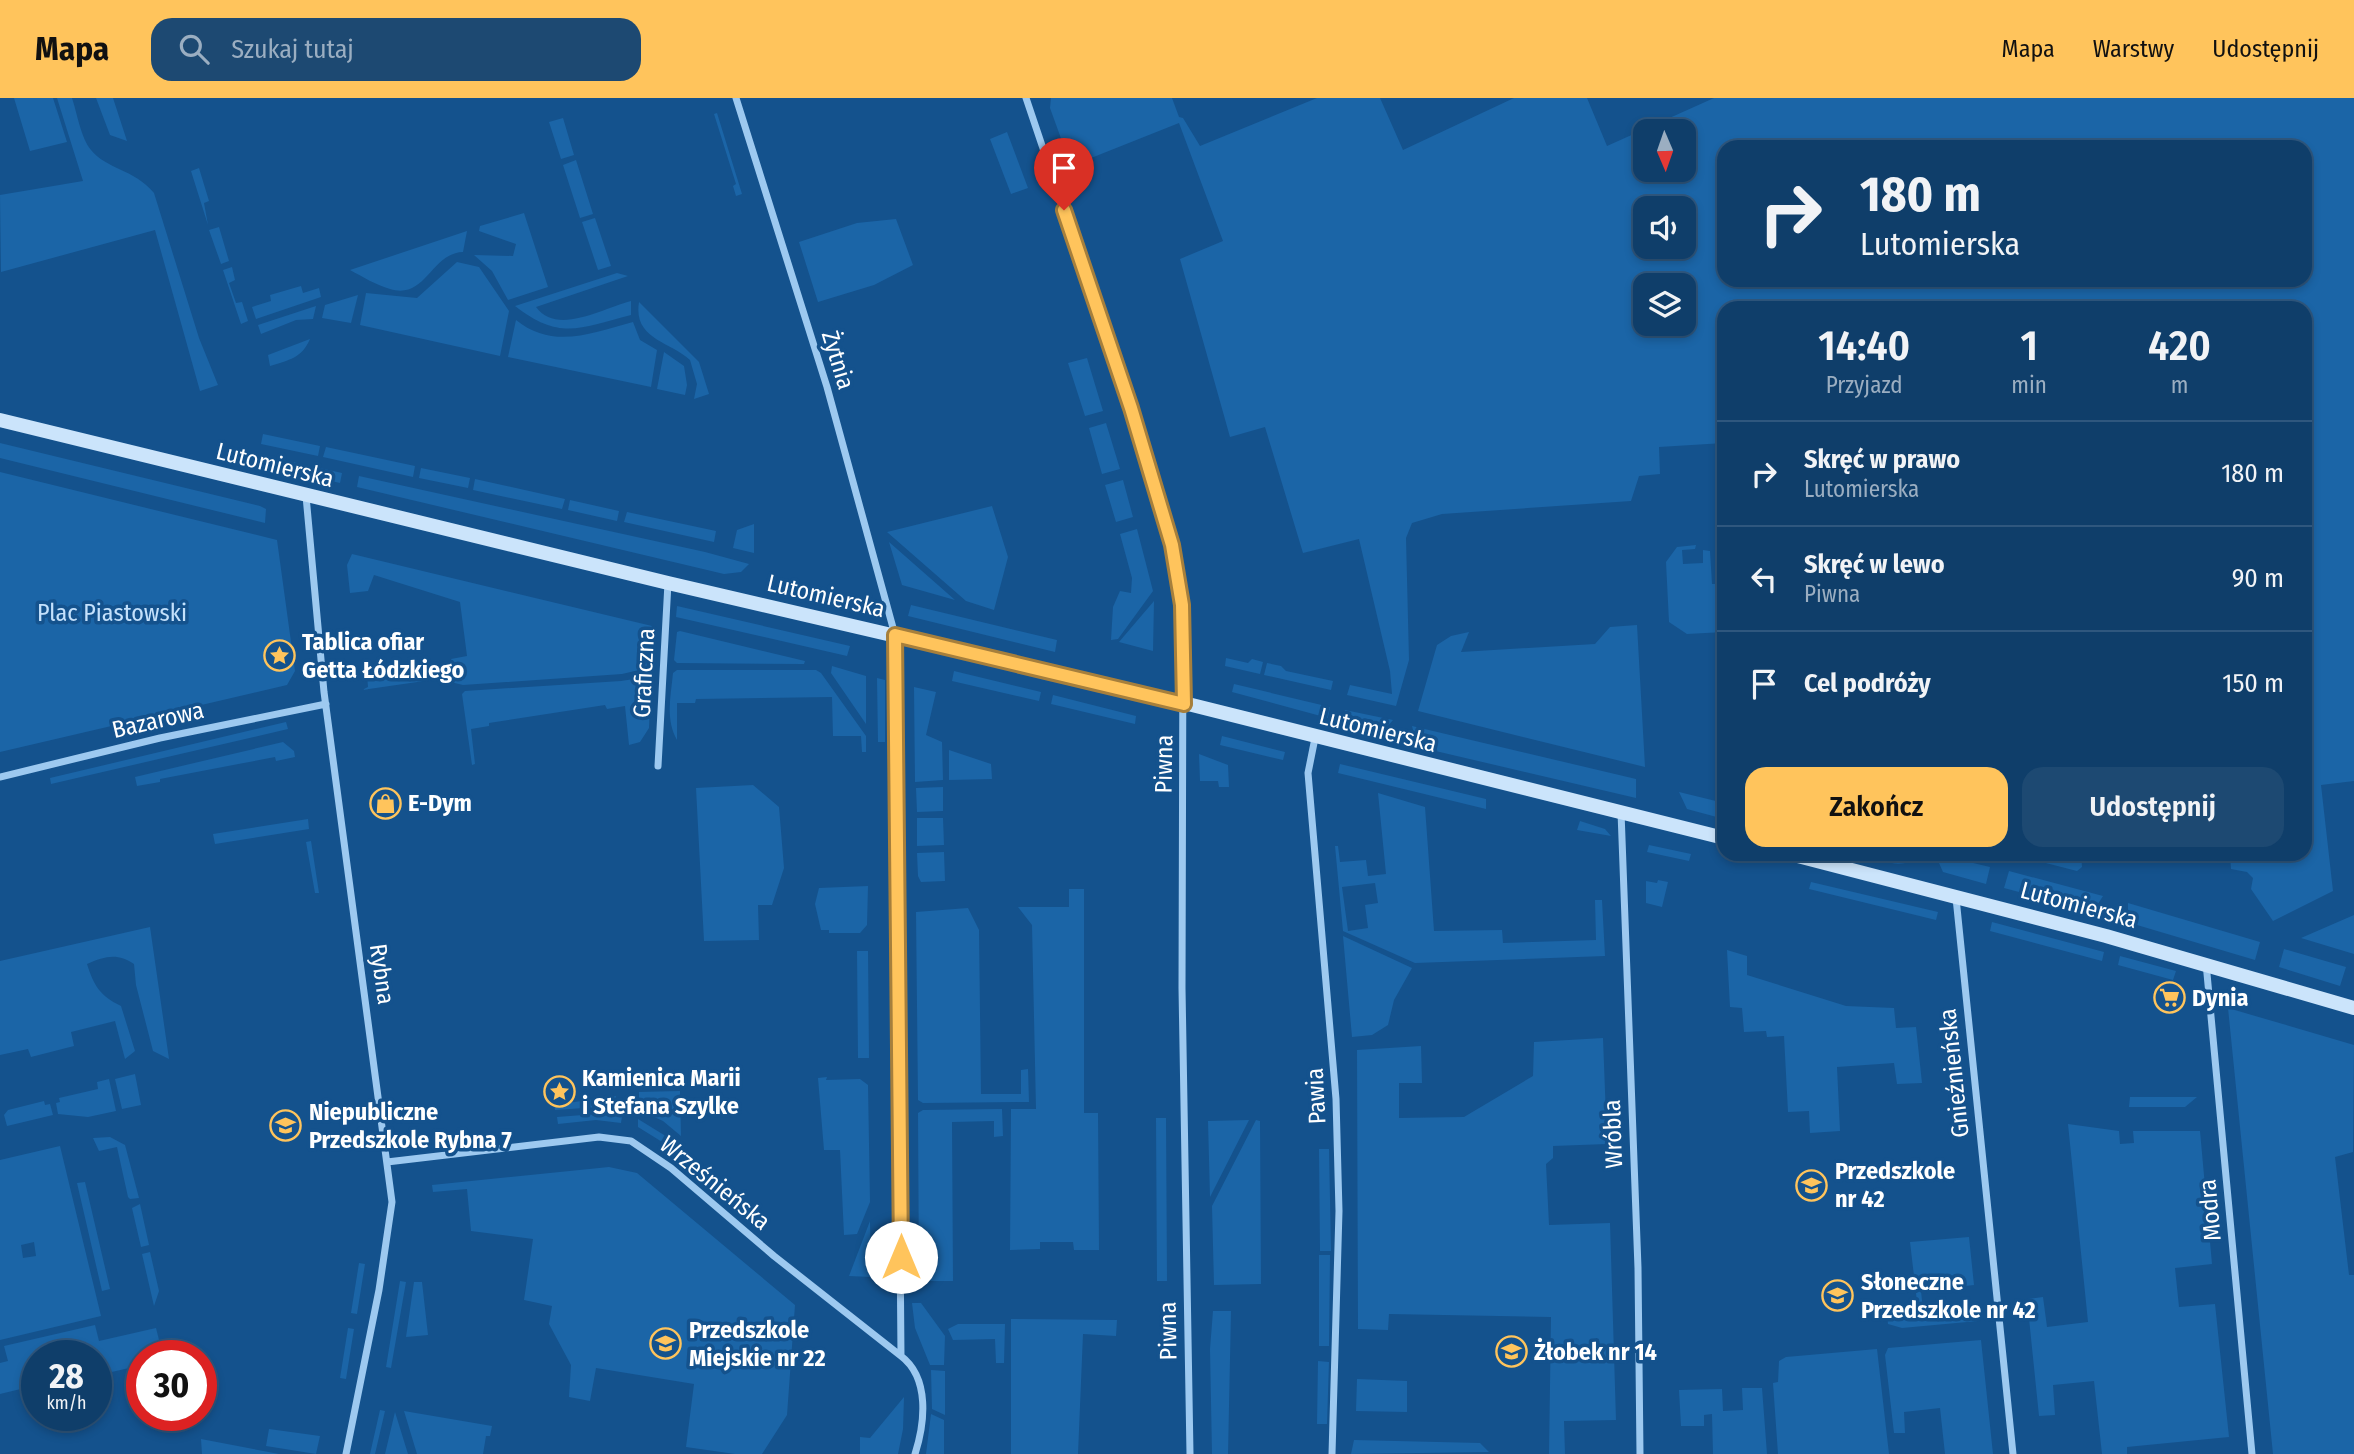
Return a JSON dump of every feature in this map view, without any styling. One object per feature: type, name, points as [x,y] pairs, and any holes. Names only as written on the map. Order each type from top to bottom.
[{"type":"main road","name":"Lutomierska","points":[[0,420],[668,583],[1184,704],[1717,836]]},
{"type":"main road","name":"Lutomierska","points":[[1818,861],[2206,963],[2354,1008]]},
{"type":"street","name":"Żytnia","points":[[736,98],[837,420],[895,635],[901,1356]]},
{"type":"street","name":"Piwna","points":[[1026,98],[1165,516],[1182,605],[1182,988],[1190,1454]]},
{"type":"street","name":"Rybna","points":[[306,496],[326,704],[392,1210],[346,1454]]},
{"type":"street","name":"Graficzna","points":[[658,766],[668,583]]},
{"type":"street","name":"Bazarowa","points":[[0,777],[160,738],[326,704]]},
{"type":"street","name":"Pawia","points":[[1315,738],[1308,773],[1336,1099],[1338,1174],[1332,1454]]},
{"type":"street","name":"Wróbla","points":[[1621,812],[1638,1268],[1640,1454]]},
{"type":"street","name":"Gnieźnieńska","points":[[1956,896],[2013,1454]]},
{"type":"street","name":"Modra","points":[[2206,963],[2252,1454]]},
{"type":"street","name":"Wrześnieńska","points":[[387,1162],[599,1137],[631,1141],[671,1168],[774,1256],[901,1356]]},
{"type":"street","points":[[901,1356],[909,1363],[922,1394],[919,1440],[915,1454]]},
{"type":"green space","points":[[14,98],[53,98],[67,142],[30,151]]},
{"type":"green space","points":[[57,98],[72,98],[85,139],[97,156],[138,179],[154,193],[199,338],[218,385],[200,391],[155,230],[1,272],[0,195],[83,181]]},
{"type":"green space","points":[[96,98],[113,98],[127,141],[110,135]]},
{"type":"green space","points":[[1051,98],[1172,98],[1179,117],[1183,118],[1200,146],[1317,98],[1380,98],[1403,150],[1514,98],[1587,98],[1607,146],[1633,134],[1633,182],[1696,182],[1696,119],[1667,119],[1714,98],[2354,98],[2354,781],[2321,785],[2333,891],[2273,921],[2251,889],[2253,878],[2247,872],[2231,869],[2230,861],[2312,861],[2312,301],[1717,301],[1717,443],[1659,447],[1660,474],[1639,476],[1631,501],[1442,514],[1412,523],[1406,538],[1409,660],[1396,706],[1347,695],[1350,685],[1392,694],[1390,671],[1359,539],[1303,553],[1265,427],[1230,437],[1180,259],[1223,241],[1179,123],[1071,166],[1050,108]]},
{"type":"green space","points":[[717,113],[742,194],[736,196],[733,186],[736,184],[714,114]]},
{"type":"green space","points":[[563,118],[574,155],[561,159],[549,122]]},
{"type":"green space","points":[[1007,132],[1028,188],[1011,194],[990,139]]},
{"type":"green space","points":[[576,160],[593,214],[580,218],[563,165]]},
{"type":"green space","points":[[199,168],[209,201],[204,203],[208,225],[191,171]]},
{"type":"green space","points":[[524,213],[548,287],[508,300],[492,271],[474,255],[513,256],[516,244],[479,231],[480,226]]},
{"type":"green space","points":[[595,218],[611,266],[598,270],[582,222]]},
{"type":"green space","points":[[896,219],[913,265],[874,285],[818,302],[799,242],[857,223]]},
{"type":"green space","points":[[219,227],[229,261],[221,264],[209,230]]},
{"type":"green space","points":[[467,231],[463,252],[452,254],[443,260],[412,288],[402,291],[390,289],[350,270]]},
{"type":"green space","points":[[457,262],[479,267],[509,311],[500,356],[360,325],[366,293],[417,298]]},
{"type":"green space","points":[[232,267],[235,280],[229,283],[236,303],[242,302],[248,321],[241,324],[223,270]]},
{"type":"green space","points":[[617,273],[628,276],[536,307],[545,315],[568,320],[631,301],[631,315],[584,327],[558,328],[531,317],[515,306]]},
{"type":"green space","points":[[301,286],[303,293],[319,288],[321,297],[256,319],[252,307],[271,301],[270,295]]},
{"type":"green space","points":[[358,295],[351,323],[322,318],[325,305]]},
{"type":"green space","points":[[639,302],[699,362],[709,394],[694,399],[697,384],[690,360],[647,332],[641,324]]},
{"type":"green space","points":[[316,306],[313,319],[296,320],[261,334],[258,325]]},
{"type":"green space","points":[[516,320],[544,335],[558,337],[588,334],[633,322],[640,340],[657,350],[651,387],[508,357]]},
{"type":"green space","points":[[310,339],[299,354],[270,366],[268,355]]},
{"type":"green space","points":[[664,352],[684,366],[687,385],[685,395],[657,389]]},
{"type":"green space","points":[[1087,358],[1103,411],[1085,416],[1068,363]]},
{"type":"green space","points":[[1106,423],[1120,469],[1102,474],[1089,428]]},
{"type":"green space","points":[[263,434],[320,446],[318,456],[261,444]]},
{"type":"green space","points":[[0,443],[260,506],[266,509],[265,523],[0,458]]},
{"type":"green space","points":[[326,447],[415,466],[413,477],[323,457]]},
{"type":"green space","points":[[249,452],[342,473],[340,483],[267,466]]},
{"type":"green space","points":[[421,468],[470,478],[468,488],[419,478]]},
{"type":"green space","name":"Plac Piastowski","points":[[0,472],[277,540],[295,671],[287,685],[0,752]]},
{"type":"green space","points":[[359,476],[749,564],[741,572],[724,574],[357,487]]},
{"type":"green space","points":[[475,479],[565,499],[562,509],[473,490]]},
{"type":"green space","points":[[1123,480],[1133,517],[1116,522],[1105,485]]},
{"type":"green space","points":[[570,500],[619,511],[617,521],[568,510]]},
{"type":"green space","points":[[992,506],[1008,557],[994,610],[966,601],[887,532]]},
{"type":"green space","points":[[627,512],[716,531],[714,542],[624,522]]},
{"type":"green space","points":[[754,524],[754,553],[733,548],[737,530]]},
{"type":"green space","points":[[1137,529],[1153,591],[1118,639],[1111,640],[1113,607],[1120,591],[1131,593],[1132,578],[1120,534]]},
{"type":"green space","points":[[889,542],[955,600],[902,585]]},
{"type":"green space","points":[[1696,545],[1695,549],[1682,550],[1683,564],[1703,563],[1703,550],[1710,551],[1712,584],[1717,584],[1717,632],[1687,634],[1669,622],[1666,562],[1677,547]]},
{"type":"green space","points":[[352,554],[652,626],[652,667],[622,674],[463,685],[438,679],[362,690],[368,687],[367,674],[360,674],[360,671],[402,665],[404,676],[453,668],[451,659],[467,656],[460,602],[374,575],[368,591],[350,593],[347,565]]},
{"type":"green space","points":[[1154,601],[1153,651],[1119,642]]},
{"type":"green space","points":[[911,605],[1057,640],[1055,652],[908,616]]},
{"type":"green space","points":[[677,606],[850,646],[847,656],[676,617]]},
{"type":"green space","points":[[1637,625],[1645,767],[1418,711],[1437,645],[1451,636],[1469,632],[1461,652],[1595,644],[1610,627]]},
{"type":"green space","points":[[677,632],[805,661],[804,664],[677,663],[674,660]]},
{"type":"green space","points":[[1226,658],[1248,663],[1252,659],[1263,662],[1260,674],[1225,666]]},
{"type":"green space","points":[[1267,663],[1281,666],[1286,671],[1333,681],[1331,690],[1264,675]]},
{"type":"green space","points":[[832,666],[866,676],[866,724],[831,673]]},
{"type":"green space","points":[[677,670],[816,670],[821,673],[866,736],[866,752],[862,752],[861,736],[833,736],[832,697],[696,699],[695,703],[677,703],[677,740],[671,724],[670,707],[673,673]]},
{"type":"green space","points":[[954,671],[1041,692],[1039,701],[952,681]]},
{"type":"green space","points":[[647,677],[651,680],[649,728],[640,742],[629,745],[625,706],[607,709],[605,705],[489,723],[489,726],[471,729],[475,764],[472,765],[462,694],[465,691]]},
{"type":"green space","points":[[877,678],[885,680],[885,742],[878,742]]},
{"type":"green space","points":[[1234,684],[1330,707],[1328,718],[1232,692]]},
{"type":"green space","points":[[914,687],[936,692],[926,735],[942,742],[943,780],[915,782]]},
{"type":"green space","points":[[1053,695],[1136,716],[1135,724],[1051,704]]},
{"type":"green space","points":[[1345,710],[1393,720],[1380,735],[1368,736],[1342,726]]},
{"type":"green space","points":[[286,722],[288,729],[51,784],[50,778]]},
{"type":"green space","points":[[1412,726],[1636,779],[1636,798],[1427,749],[1415,738]]},
{"type":"green space","points":[[1222,736],[1285,752],[1283,760],[1220,745]]},
{"type":"green space","points":[[283,742],[294,751],[295,757],[276,761],[275,757],[160,779],[160,782],[137,786],[135,777]]},
{"type":"green space","points":[[949,750],[991,764],[992,779],[949,780]]},
{"type":"green space","points":[[1199,754],[1228,765],[1229,787],[1219,787],[1218,781],[1200,781]]},
{"type":"green space","points":[[1340,764],[1486,799],[1486,809],[1338,773]]},
{"type":"green space","points":[[753,785],[779,807],[784,868],[772,905],[758,905],[759,940],[704,941],[696,788]]},
{"type":"green space","points":[[943,787],[943,811],[917,812],[916,788]]},
{"type":"green space","points":[[1679,792],[1717,801],[1717,817],[1687,809]]},
{"type":"green space","points":[[1378,793],[1425,807],[1434,931],[1502,930],[1503,943],[1596,940],[1595,900],[1602,900],[1605,956],[1415,963],[1343,931],[1335,846],[1338,846],[1340,862],[1366,860],[1368,876],[1386,874]],"holes":[[[1375,883],[1378,903],[1365,905],[1368,928],[1348,931],[1342,887]]]},
{"type":"green space","points":[[917,818],[943,818],[944,845],[917,846]]},
{"type":"green space","points":[[308,819],[309,829],[215,844],[213,834]]},
{"type":"green space","points":[[1580,821],[1605,829],[1611,836],[1577,830]]},
{"type":"green space","points":[[311,841],[319,893],[315,893],[306,842]]},
{"type":"green space","points":[[1649,845],[1691,854],[1689,861],[1647,852]]},
{"type":"green space","points":[[944,852],[945,881],[921,882],[918,876],[917,853]]},
{"type":"green space","points":[[1884,861],[1910,861],[1899,864]]},
{"type":"green space","points":[[1938,861],[1965,861],[1990,867],[1986,884],[1943,872]]},
{"type":"green space","points":[[2038,861],[2082,861],[2082,867],[2077,871]]},
{"type":"green space","points":[[2009,871],[2103,896],[2096,907],[2082,909],[2004,888]]},
{"type":"green space","points":[[1658,880],[1668,882],[1662,907],[1646,903],[1646,881],[1657,883]]},
{"type":"green space","points":[[1811,882],[1938,912],[1936,920],[1809,889]]},
{"type":"green space","points":[[868,886],[867,925],[860,933],[829,933],[829,930],[821,930],[815,904],[819,888]]},
{"type":"green space","points":[[1069,889],[1084,889],[1084,1113],[1098,1113],[1099,1250],[1074,1250],[1073,1242],[1040,1242],[1040,1249],[1010,1250],[1011,1109],[1036,1109],[1032,925],[1018,907],[1069,907]]},
{"type":"green space","points":[[2128,903],[2260,942],[2255,960],[2137,925],[2128,914]]},
{"type":"green space","points":[[968,908],[979,930],[981,1094],[1021,1094],[1021,1070],[1028,1069],[1029,1102],[923,1103],[918,1100],[916,912]]},
{"type":"green space","points":[[2354,915],[2354,954],[2301,938]]},
{"type":"green space","points":[[1992,922],[2104,952],[2102,961],[1990,931]]},
{"type":"green space","points":[[150,927],[169,1059],[153,1051],[136,985],[134,964],[122,958],[111,957],[87,964],[99,990],[121,1006],[135,1051],[125,1059],[115,1021],[71,1032],[74,1046],[31,1057],[28,1049],[0,1055],[0,961]]},
{"type":"green space","points":[[1343,936],[1412,968],[1394,1000],[1388,1025],[1372,1035],[1352,1037]]},
{"type":"green space","points":[[2284,949],[2346,967],[2340,986],[2279,967]]},
{"type":"green space","points":[[1727,950],[1747,956],[1747,975],[1846,1006],[1894,1008],[1896,1028],[1916,1027],[1922,1083],[1897,1084],[1894,1063],[1837,1067],[1840,1131],[1810,1133],[1809,1111],[1788,1112],[1784,1036],[1767,1037],[1766,1031],[1744,1032],[1742,1008],[1730,1007]]},
{"type":"green space","points":[[857,951],[868,951],[869,1058],[858,1058]]},
{"type":"green space","points":[[2120,956],[2176,971],[2173,980],[2118,965]]},
{"type":"green space","points":[[2228,1008],[2354,1045],[2353,1152],[2335,1157],[2349,1275],[2354,1275],[2354,1454],[2273,1454]]},
{"type":"green space","points":[[1603,1038],[1607,1144],[1553,1146],[1553,1158],[1546,1164],[1549,1225],[1610,1223],[1616,1420],[1564,1421],[1565,1454],[1549,1454],[1551,1317],[1389,1314],[1388,1330],[1358,1329],[1357,1050],[1421,1046],[1422,1083],[1399,1083],[1399,1118],[1464,1117],[1533,1076],[1534,1042]]},
{"type":"green space","points":[[135,1074],[141,1105],[122,1109],[115,1079]]},
{"type":"green space","points":[[827,1077],[826,1080],[860,1079],[868,1085],[870,1202],[857,1234],[844,1235],[840,1150],[824,1150],[818,1078]]},
{"type":"green space","points":[[109,1079],[116,1111],[88,1117],[58,1114],[56,1103],[60,1102],[59,1098],[98,1089],[97,1082]]},
{"type":"green space","points":[[680,1091],[681,1136],[663,1121],[639,1110],[639,1092]]},
{"type":"green space","points":[[616,1096],[613,1106],[555,1110],[554,1105]]},
{"type":"green space","points":[[2130,1097],[2197,1097],[2185,1107],[2129,1107]]},
{"type":"green space","points":[[44,1101],[45,1105],[50,1104],[53,1115],[7,1126],[4,1115],[8,1110]]},
{"type":"green space","points":[[1002,1109],[1003,1136],[994,1137],[994,1121],[952,1122],[953,1281],[923,1281],[919,1278],[918,1113],[923,1110]]},
{"type":"green space","points":[[596,1114],[622,1116],[621,1123],[596,1120],[558,1124],[557,1117]]},
{"type":"green space","points":[[1156,1118],[1166,1118],[1167,1281],[1157,1281]]},
{"type":"green space","points":[[638,1119],[677,1143],[667,1145],[638,1127]]},
{"type":"green space","points":[[1249,1120],[1210,1197],[1208,1121]]},
{"type":"green space","points":[[1256,1120],[1260,1121],[1261,1284],[1214,1285],[1212,1206]]},
{"type":"green space","points":[[2068,1124],[2119,1131],[2120,1144],[2134,1143],[2133,1131],[2200,1131],[2212,1264],[2175,1268],[2179,1307],[2215,1304],[2229,1437],[2127,1447],[2127,1454],[2102,1454],[2094,1381],[2053,1385],[2055,1415],[2039,1416],[2027,1299],[2043,1297],[2047,1327],[2088,1322]]},
{"type":"green space","points":[[110,1137],[125,1145],[139,1198],[128,1197],[117,1147],[99,1151],[93,1138]]},
{"type":"green space","points":[[60,1146],[101,1316],[0,1340],[0,1160]],"holes":[[[34,1242],[36,1256],[23,1258],[21,1245]]]},
{"type":"green space","points":[[1319,1149],[1329,1149],[1331,1251],[1320,1251]]},
{"type":"green space","name":"Przedszkole Miejskie nr 22","points":[[609,1167],[637,1173],[795,1305],[787,1415],[762,1454],[735,1454],[686,1447],[694,1384],[596,1368],[590,1401],[569,1397],[571,1365],[549,1324],[552,1306],[524,1300],[533,1239],[471,1231],[467,1189],[433,1192],[432,1185]]},
{"type":"green space","points":[[85,1182],[110,1289],[102,1291],[77,1183]]},
{"type":"green space","points":[[140,1204],[149,1245],[141,1247],[132,1208]]},
{"type":"green space","points":[[870,1221],[871,1277],[849,1276]]},
{"type":"green space","points":[[1969,1237],[1974,1285],[1921,1291],[1923,1310],[1976,1305],[1978,1321],[1902,1328],[1888,1324],[1887,1314],[1918,1310],[1910,1242]]},
{"type":"green space","points":[[150,1252],[159,1291],[154,1306],[142,1254]]},
{"type":"green space","points":[[1319,1255],[1330,1255],[1329,1346],[1319,1346]]},
{"type":"green space","points":[[359,1263],[365,1264],[357,1314],[351,1313]]},
{"type":"green space","points":[[400,1281],[406,1282],[391,1368],[386,1367]]},
{"type":"green space","points":[[414,1282],[422,1282],[428,1335],[406,1337]]},
{"type":"green space","points":[[912,1303],[921,1303],[945,1336],[944,1365],[930,1365],[915,1328]]},
{"type":"green space","points":[[1213,1311],[1231,1311],[1228,1454],[1212,1454],[1210,1349]]},
{"type":"green space","points":[[1011,1319],[1117,1320],[1116,1336],[1083,1334],[1078,1454],[1011,1454]]},
{"type":"green space","points":[[958,1324],[1005,1324],[1004,1363],[996,1363],[995,1339],[953,1340],[948,1329]]},
{"type":"green space","points":[[95,1325],[99,1340],[30,1340]]},
{"type":"green space","points":[[156,1328],[159,1340],[126,1340],[126,1369],[112,1372],[112,1340],[103,1340]]},
{"type":"green space","points":[[348,1328],[354,1329],[346,1379],[340,1378]]},
{"type":"green space","points":[[1981,1340],[1993,1454],[1945,1454],[1940,1408],[1904,1412],[1905,1433],[1894,1433],[1885,1355],[1888,1348]]},
{"type":"green space","points":[[21,1342],[21,1389],[0,1394],[0,1363],[8,1361],[4,1346]]},
{"type":"green space","points":[[1877,1349],[1889,1454],[1778,1454],[1773,1383],[1778,1382],[1779,1361],[1786,1357]]},
{"type":"green space","points":[[1318,1361],[1329,1362],[1327,1424],[1317,1424]]},
{"type":"green space","points":[[931,1370],[945,1371],[945,1415],[932,1409]]},
{"type":"green space","points":[[1357,1379],[1407,1381],[1407,1412],[1356,1411]]},
{"type":"green space","points":[[1742,1388],[1762,1388],[1767,1454],[1713,1454],[1712,1414],[1704,1415],[1704,1426],[1681,1426],[1679,1390],[1722,1389],[1723,1411],[1743,1410]]},
{"type":"green space","points":[[904,1397],[903,1429],[898,1454],[860,1454],[860,1437],[870,1438]]},
{"type":"green space","points":[[380,1410],[385,1411],[375,1454],[370,1454]]},
{"type":"green space","points":[[404,1411],[492,1426],[490,1436],[486,1436],[483,1454],[417,1454]]},
{"type":"green space","points":[[395,1412],[408,1454],[385,1454]]},
{"type":"green space","points":[[931,1414],[944,1420],[944,1454],[926,1454]]},
{"type":"green space","points":[[269,1429],[320,1436],[316,1454],[266,1446]]},
{"type":"green space","points":[[201,1439],[279,1454],[202,1454]]},
{"type":"green space","points":[[1354,1440],[1480,1443],[1489,1452],[1351,1454]]},
{"type":"place","name":"Tablica ofiar Getta Łódzkiego","points":[[279,656]]},
{"type":"place","name":"E-Dym","points":[[385,803]]},
{"type":"place","name":"Dynia","points":[[2169,998]]},
{"type":"place","name":"Kamienica Marii i Stefana Szylke","points":[[559,1092]]},
{"type":"place","name":"Niepubliczne Przedszkole Rybna 7","points":[[286,1126]]},
{"type":"place","name":"Przedszkole nr 42","points":[[1812,1185]]},
{"type":"place","name":"Słoneczne Przedszkole nr 42","points":[[1838,1296]]},
{"type":"place","name":"Przedszkole Miejskie nr 22","points":[[666,1344]]},
{"type":"place","name":"Żłobek nr 14","points":[[1511,1352]]},
{"type":"route","points":[[901,1257],[898,705],[895,635],[1184,704],[1182,605],[1179,577],[1165,516],[1064,210]]}]
